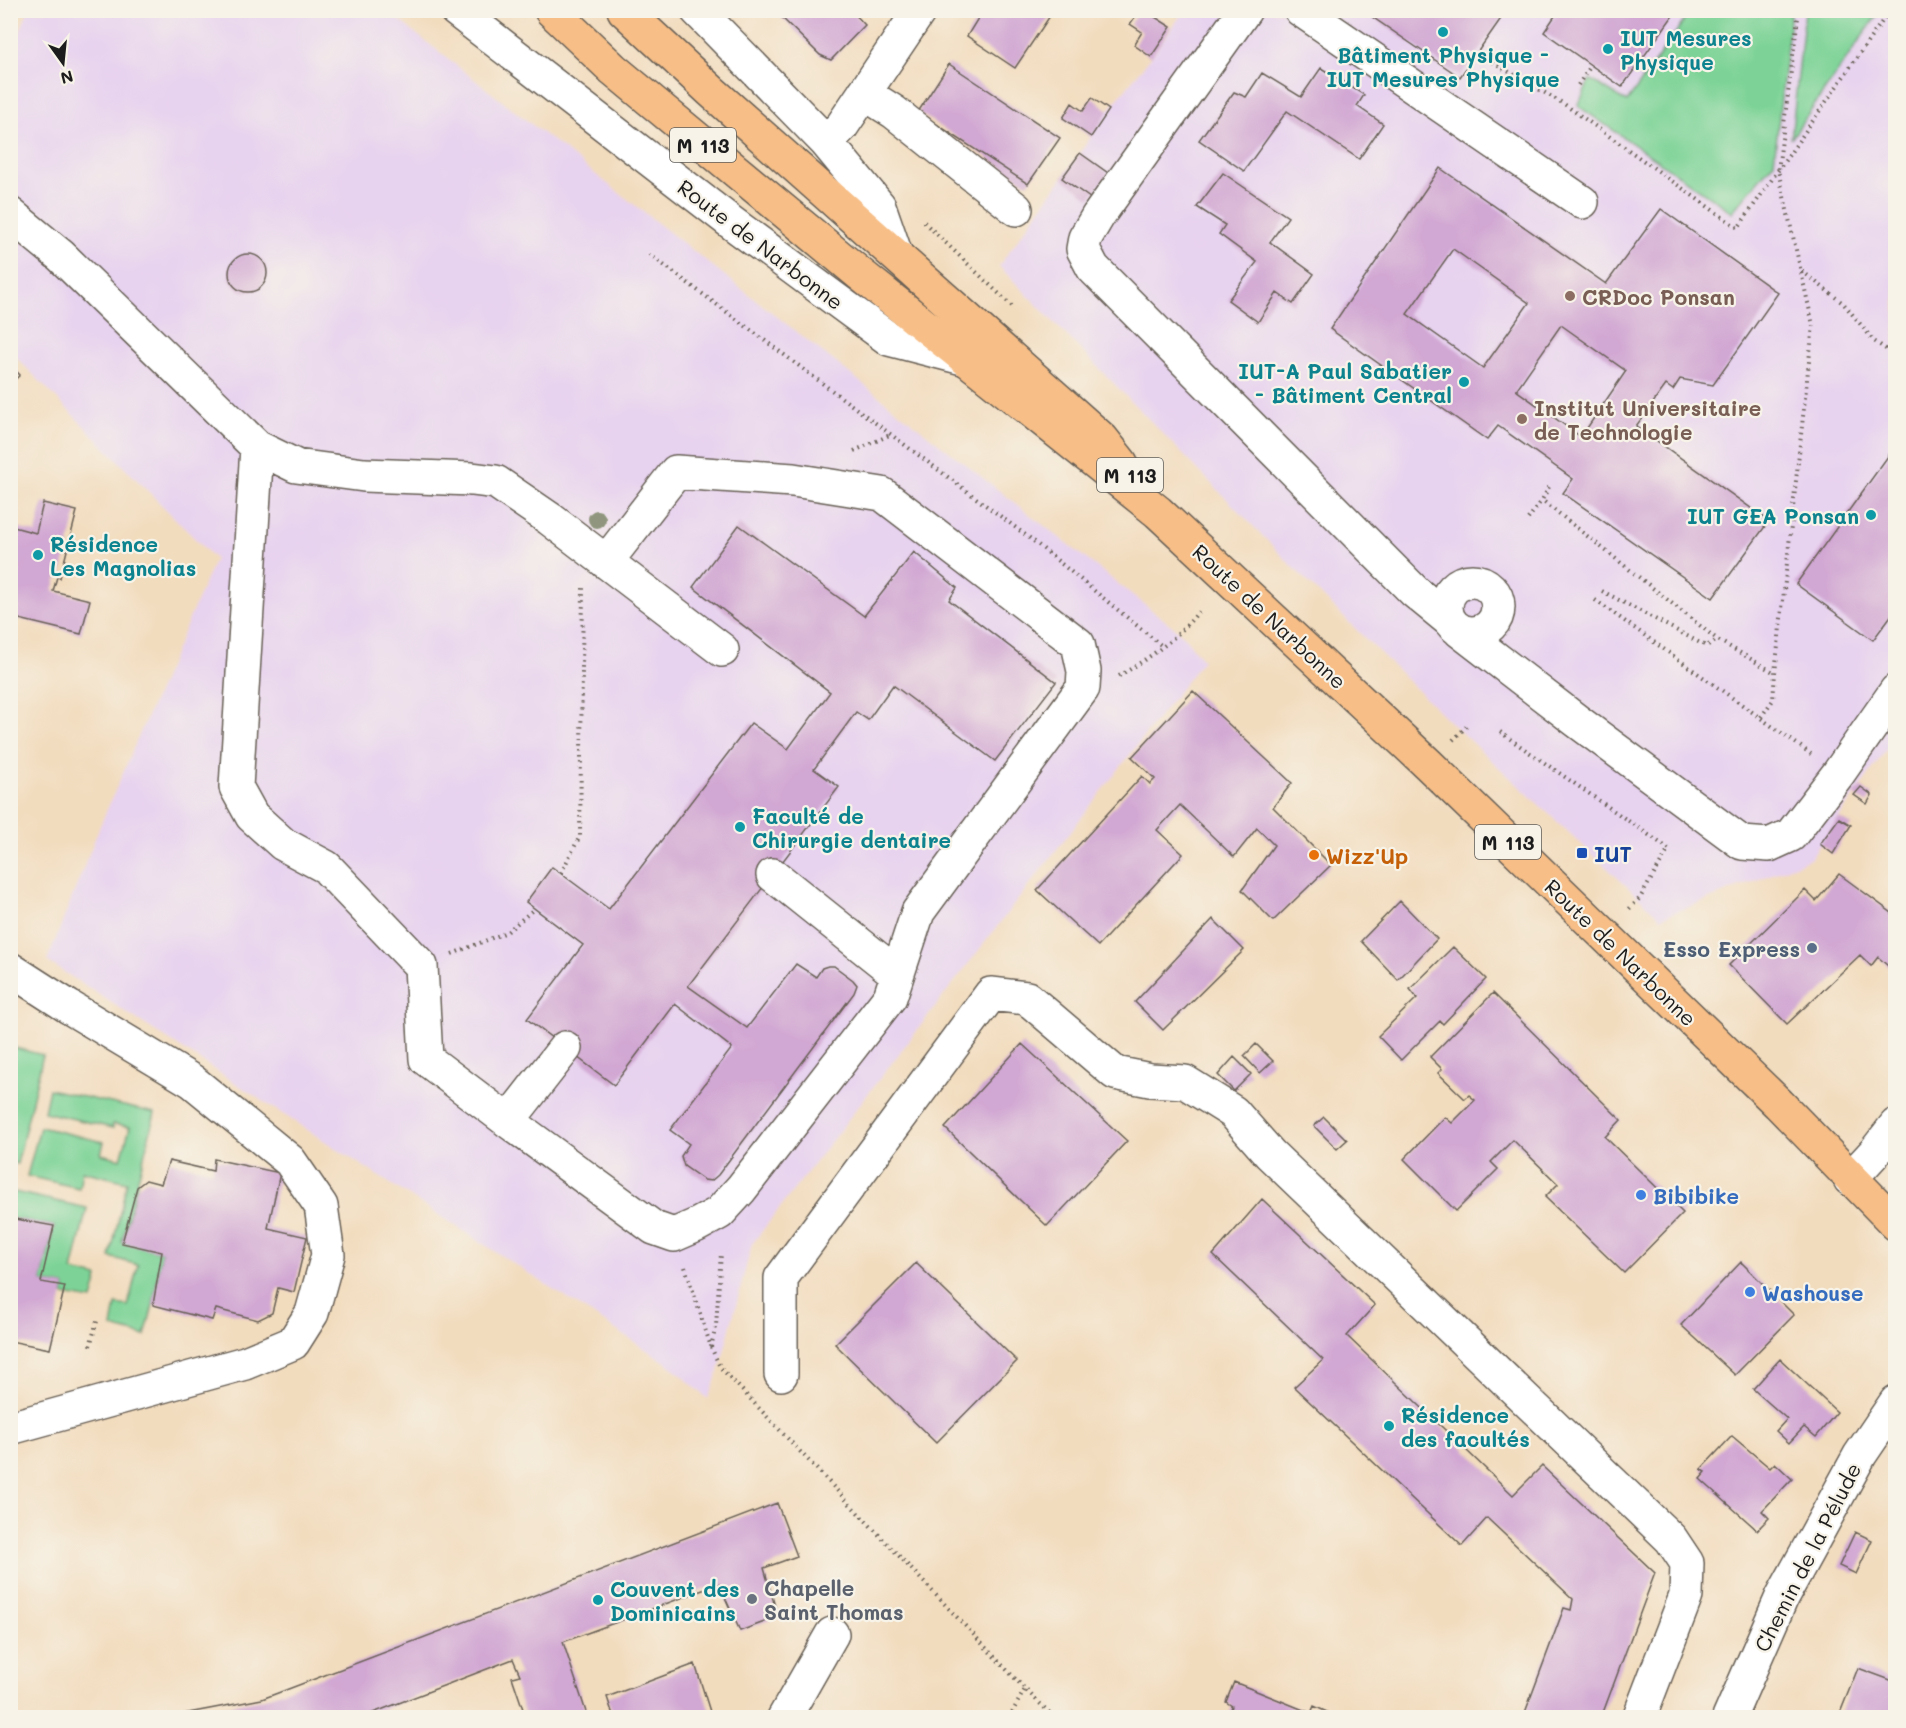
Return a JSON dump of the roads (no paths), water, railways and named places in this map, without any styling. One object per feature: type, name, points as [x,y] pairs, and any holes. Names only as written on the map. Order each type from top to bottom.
[{"type":"main road","name":"Route de Narbonne","points":[[551,10],[613,69],[860,274],[1158,512],[1403,740],[1779,1104],[1896,1224]]},
{"type":"main road","name":"Route de Narbonne","points":[[624,10],[711,91],[1102,439],[1158,512]]},
{"type":"street","name":"Route de Narbonne","points":[[456,10],[732,223],[889,339],[966,359]]},
{"type":"street","name":"Route de Narbonne","points":[[697,10],[826,142],[879,206],[896,255]]},
{"type":"street","points":[[826,142],[842,126],[920,10]]},
{"type":"street","points":[[1245,10],[1098,216],[1085,238],[1083,249],[1093,268],[1415,592],[1577,721],[1742,843],[1770,845],[1791,834],[1838,774],[1896,691]]},
{"type":"street","points":[[1301,10],[1582,202]]},
{"type":"street","points":[[864,93],[894,112],[1016,209]]},
{"type":"street","points":[[10,214],[69,264],[257,447],[296,466],[364,475],[496,482],[595,553],[722,651]]},
{"type":"street","points":[[257,447],[236,787],[252,816],[283,844],[326,867],[421,966],[426,1059],[654,1228],[674,1235],[719,1213],[741,1190],[890,997],[918,912],[1083,688],[1084,671],[1078,644],[882,494],[793,480],[676,472],[595,553]]},
{"type":"street","points":[[773,875],[897,974]]},
{"type":"street","points":[[10,969],[192,1081],[290,1161],[321,1206],[328,1255],[312,1313],[293,1343],[245,1363],[10,1428]]},
{"type":"street","points":[[781,1374],[781,1278],[991,994],[1027,998],[1115,1073],[1150,1080],[1185,1082],[1233,1112],[1270,1154],[1671,1539],[1688,1563],[1686,1596],[1639,1718]]},
{"type":"street","points":[[508,1121],[565,1048]]},
{"type":"street","points":[[1850,1179],[1896,1125]]},
{"type":"street","name":"Chemin de la Pélude","points":[[1729,1718],[1782,1597],[1860,1455],[1896,1402]]},
{"type":"street","points":[[784,1718],[832,1634]]},
{"type":"place","name":"Bâtiment Physique - IUT Mesures Physique","points":[[1443,32]]},
{"type":"place","name":"IUT Mesures Physique","points":[[1608,49]]},
{"type":"place","name":"CRDoc Ponsan","points":[[1570,296]]},
{"type":"place","name":"IUT-A Paul Sabatier - Bâtiment Central","points":[[1464,382]]},
{"type":"place","name":"Institut Universitaire de Technologie","points":[[1522,419]]},
{"type":"place","name":"IUT GEA Ponsan","points":[[1871,515]]},
{"type":"place","name":"Résidence Les Magnolias","points":[[38,555]]},
{"type":"place","name":"Faculté de Chirurgie dentaire","points":[[740,827]]},
{"type":"place","name":"IUT","points":[[1582,853]]},
{"type":"place","name":"Wizz'Up","points":[[1314,855]]},
{"type":"place","name":"Esso Express","points":[[1812,948]]},
{"type":"place","name":"Bibibike","points":[[1641,1195]]},
{"type":"place","name":"Washouse","points":[[1750,1292]]},
{"type":"place","name":"Résidence des facultés","points":[[1389,1426]]},
{"type":"place","name":"Chapelle Saint Thomas","points":[[752,1599]]},
{"type":"place","name":"Couvent des Dominicains","points":[[598,1600]]}]
